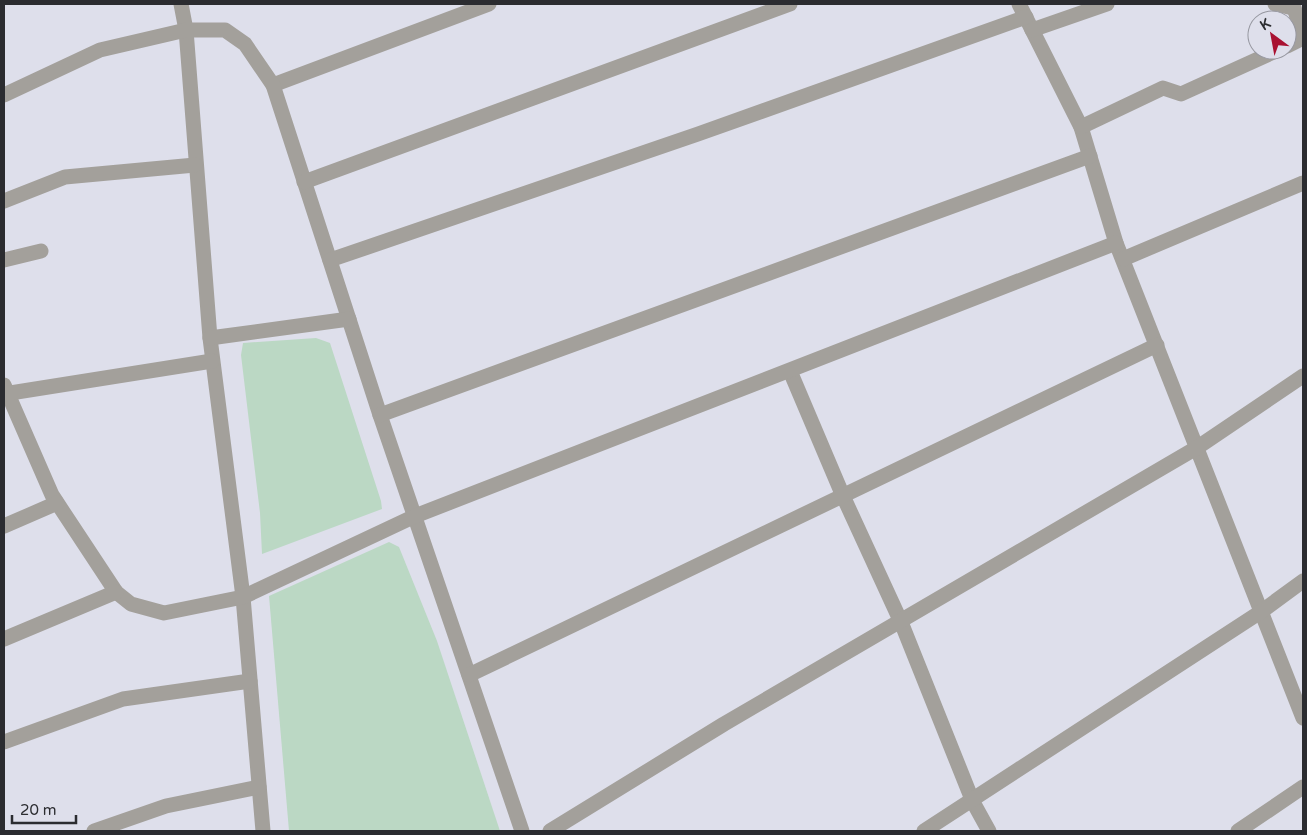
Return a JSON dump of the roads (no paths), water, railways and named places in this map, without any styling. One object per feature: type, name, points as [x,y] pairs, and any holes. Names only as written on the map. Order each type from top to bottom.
[{"type":"street","points":[[181,4],[186,30],[195,165],[212,361],[243,597],[263,831]]},
{"type":"street","points":[[273,85],[489,4]]},
{"type":"street","points":[[304,182],[790,4]]},
{"type":"street","points":[[330,260],[707,131],[1026,17],[1108,4]]},
{"type":"street","points":[[1275,4],[1293,6],[1303,38]]},
{"type":"street","points":[[1026,17],[1081,127],[1116,243],[1198,447],[1303,718]]},
{"type":"street","points":[[4,95],[100,50],[186,30],[225,30],[245,44],[273,85],[380,415],[522,831]]},
{"type":"street","points":[[1081,127],[1163,88],[1181,94],[1256,60]]},
{"type":"street","points":[[380,415],[1090,156]]},
{"type":"street","points":[[4,200],[65,177],[195,165]]},
{"type":"street","points":[[1123,259],[1303,183]]},
{"type":"street","points":[[212,361],[5,390],[57,503],[116,592],[131,604],[164,614],[243,597],[414,516],[790,372],[1116,243]]},
{"type":"street","points":[[4,260],[40,251]]},
{"type":"street","points":[[210,338],[349,319]]},
{"type":"street","points":[[469,675],[1157,345]]},
{"type":"street","points":[[790,372],[843,496],[901,622],[973,802],[989,831]]},
{"type":"street","points":[[550,831],[724,724],[1198,447],[1303,376]]},
{"type":"street","points":[[4,526],[57,503]]},
{"type":"street","points":[[924,831],[973,802],[1262,611],[1303,581]]},
{"type":"street","points":[[4,639],[116,592]]},
{"type":"street","points":[[4,742],[123,699],[250,681]]},
{"type":"street","points":[[94,831],[166,806],[259,787]]},
{"type":"street","points":[[1238,831],[1303,787]]}]
